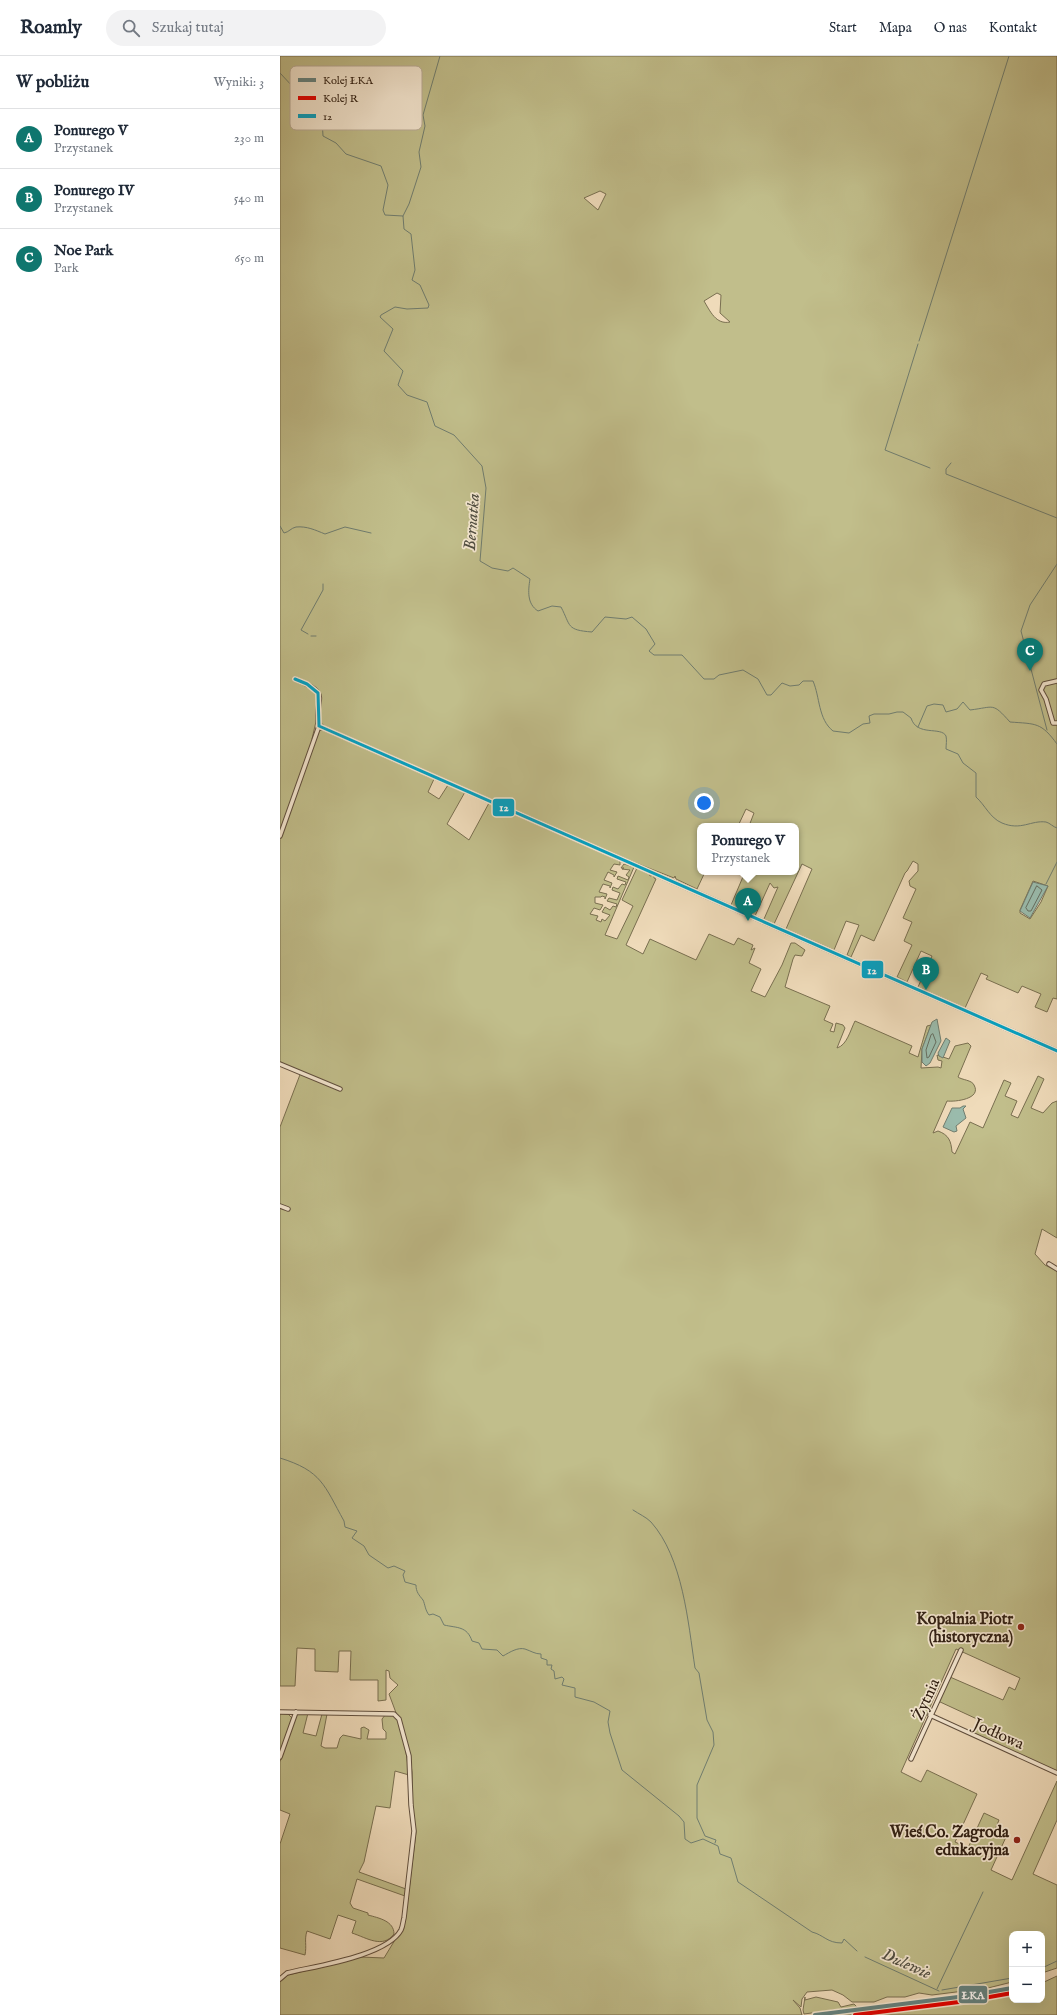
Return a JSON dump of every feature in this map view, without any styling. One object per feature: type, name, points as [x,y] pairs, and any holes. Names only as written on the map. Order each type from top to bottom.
[{"type":"street","points":[[280,836],[319,726],[319,691],[296,678]]},
{"type":"street","points":[[1057,681],[1044,684],[1041,690],[1046,699],[1053,723],[1057,723]]},
{"type":"street","points":[[319,726],[1057,1051]]},
{"type":"street","points":[[280,1064],[340,1088]]},
{"type":"street","points":[[280,1206],[288,1209]]},
{"type":"street","points":[[1049,1264],[1057,1269]]},
{"type":"street","name":"Żytnia","points":[[911,1759],[930,1715],[962,1650]]},
{"type":"street","points":[[280,1712],[394,1714],[399,1719],[409,1756],[411,1805],[414,1831],[404,1918],[401,1930],[383,1945],[360,1955],[287,1973],[280,1979]]},
{"type":"street","points":[[280,1758],[296,1712]]},
{"type":"street","name":"Jodłowa","points":[[930,1715],[1057,1772]]},
{"type":"shaded area","points":[[280,56],[1057,56],[1057,999],[1053,998],[1047,1012],[1035,1007],[1041,994],[1022,986],[1018,993],[986,979],[988,976],[981,973],[965,1008],[918,987],[932,956],[921,951],[907,982],[897,977],[912,945],[904,941],[912,922],[903,918],[916,889],[910,886],[909,881],[918,871],[918,864],[913,861],[905,873],[874,941],[861,935],[851,957],[847,955],[859,925],[846,921],[834,950],[786,929],[812,869],[802,864],[799,870],[799,823],[750,823],[754,813],[746,809],[739,823],[697,823],[697,875],[704,875],[697,889],[676,879],[675,876],[674,878],[613,854],[326,727],[321,723],[320,717],[317,717],[312,739],[314,740],[318,731],[323,730],[434,779],[428,792],[439,799],[448,785],[465,792],[447,824],[469,840],[489,803],[620,861],[620,865],[614,864],[610,870],[617,872],[614,877],[614,875],[608,872],[604,880],[612,883],[610,888],[610,886],[603,884],[599,892],[607,894],[605,899],[605,897],[602,896],[595,897],[595,903],[603,905],[600,910],[594,908],[590,914],[598,916],[596,920],[601,922],[602,919],[605,921],[610,915],[602,912],[605,907],[610,910],[613,906],[616,907],[617,904],[607,901],[609,898],[617,900],[620,893],[612,890],[613,887],[618,889],[622,884],[625,885],[626,882],[617,879],[618,876],[628,880],[629,877],[626,875],[630,870],[621,868],[624,864],[634,867],[605,935],[617,939],[633,906],[622,900],[637,868],[649,873],[650,876],[654,875],[654,878],[656,879],[626,945],[643,954],[650,939],[696,960],[709,934],[734,945],[738,938],[753,945],[751,950],[755,948],[749,963],[761,969],[751,991],[765,997],[782,965],[791,943],[795,943],[805,950],[802,956],[795,955],[785,987],[830,1006],[824,1020],[833,1024],[830,1031],[834,1032],[836,1023],[843,1025],[845,1028],[837,1048],[846,1041],[855,1021],[912,1046],[909,1053],[918,1057],[927,1026],[931,1025],[922,1049],[921,1068],[941,1068],[942,1061],[938,1060],[937,1055],[949,1059],[955,1046],[968,1043],[971,1046],[958,1077],[973,1083],[975,1090],[974,1094],[966,1099],[947,1101],[933,1133],[938,1131],[947,1137],[951,1145],[952,1152],[955,1154],[970,1122],[983,1128],[1004,1080],[1011,1083],[1005,1096],[1017,1101],[1011,1115],[1018,1118],[1038,1076],[1044,1079],[1031,1108],[1043,1113],[1052,1103],[1057,1101],[1057,1238],[1042,1229],[1035,1254],[1045,1265],[1057,1271],[1057,1774],[972,1735],[977,1719],[938,1701],[950,1677],[1003,1700],[1009,1687],[1015,1690],[1020,1678],[956,1649],[901,1772],[921,1782],[927,1770],[977,1794],[955,1842],[968,1848],[984,1813],[999,1820],[994,1832],[1006,1837],[991,1870],[1012,1880],[1057,1781],[1057,1820],[1033,1874],[1057,1885],[1057,1968],[1045,1972],[1045,1931],[1009,1931],[1009,1983],[988,1988],[932,1995],[919,1993],[905,1997],[887,1997],[874,2002],[852,2002],[843,1995],[832,1990],[807,1992],[802,1999],[801,2007],[793,2000],[800,2008],[802,2015],[280,2015],[280,1982],[288,1975],[361,1957],[384,1958],[401,1930],[409,1890],[416,1832],[412,1810],[412,1772],[408,1745],[389,1694],[398,1685],[390,1678],[389,1671],[386,1670],[386,1700],[378,1701],[378,1680],[350,1680],[351,1651],[339,1651],[338,1672],[315,1671],[315,1649],[297,1648],[295,1686],[280,1686],[280,1127],[301,1072],[280,1063]],"holes":[[[600,191],[606,194],[598,210],[584,198]],[[717,293],[721,295],[720,313],[730,322],[717,319],[711,313],[704,301]],[[1033,881],[1048,886],[1041,902],[1030,919],[1020,913]]]},
{"type":"shaded area","points":[[744,875],[797,875],[774,924],[764,919],[778,887],[774,888],[770,883],[755,916],[731,905]]},
{"type":"shaded area","points":[[280,1713],[288,1714],[292,1718],[280,1754]]},
{"type":"shaded area","points":[[300,1713],[308,1713],[303,1733],[316,1736],[322,1714],[327,1714],[321,1746],[325,1748],[337,1748],[340,1738],[343,1735],[361,1739],[361,1728],[364,1727],[369,1730],[367,1739],[386,1739],[386,1732],[383,1729],[382,1719],[386,1714],[395,1717],[399,1723],[405,1746],[409,1775],[395,1771],[390,1808],[376,1806],[364,1862],[359,1872],[406,1889],[405,1896],[357,1879],[350,1903],[353,1908],[389,1923],[394,1934],[385,1941],[374,1941],[352,1933],[356,1921],[338,1915],[330,1939],[307,1931],[305,1955],[280,1948],[280,1844],[290,1814],[280,1810],[280,1762],[295,1716]]},
{"type":"shaded area","points":[[1057,1976],[1057,2015],[826,2015],[989,1997],[1009,1991],[1009,2003],[1045,2003],[1045,1982]]},
{"type":"shaded area","points":[[805,1997],[805,2000],[816,1997],[838,2002],[841,2007],[854,2004],[857,2007],[804,2014],[803,2010]]},
{"type":"water","points":[[1033,882],[1048,886],[1030,918],[1020,911]]},
{"type":"water","points":[[937,1019],[941,1041],[930,1063],[926,1066],[922,1062],[922,1049],[932,1022]]},
{"type":"water","points":[[946,1038],[950,1041],[943,1058],[939,1056],[938,1053]]},
{"type":"water","points":[[966,1106],[963,1109],[966,1118],[956,1126],[957,1131],[954,1132],[943,1127],[952,1108],[960,1108]]},
{"type":"waterway","points":[[403,216],[409,204],[421,167],[419,152],[425,126],[423,115],[440,56]]},
{"type":"waterway","points":[[919,341],[1009,56]]},
{"type":"waterway","name":"Bernatka","points":[[280,73],[290,84]]},
{"type":"waterway","name":"Bernatka","points":[[323,130],[323,136],[336,143],[346,154],[381,166],[388,185],[383,210],[385,215],[403,216],[404,229],[411,234],[415,270],[412,280],[420,285],[429,305],[428,308],[407,309],[395,307],[381,315],[380,317],[393,329],[384,351],[403,371],[398,385],[407,395],[427,402],[435,426],[454,435],[482,466],[486,488],[480,561],[492,568],[508,571],[513,568],[530,579],[529,597],[534,608],[538,611],[552,606],[561,607],[570,626],[578,630],[592,632],[605,617],[626,619],[632,617],[646,629],[655,644],[649,651],[654,655],[682,655],[704,679],[714,679],[719,675],[743,670],[758,679],[767,695],[771,695],[782,683],[790,686],[799,685],[803,681],[813,681],[822,714],[828,726],[833,731],[849,733],[863,724],[870,723],[869,716],[874,714],[903,712],[911,718],[914,724],[918,727],[943,733],[946,736],[946,749],[958,754],[963,763],[976,773],[976,797],[998,821],[1015,826],[1035,822],[1046,822],[1057,828]]},
{"type":"waterway","points":[[918,344],[885,450],[930,468]]},
{"type":"waterway","points":[[951,463],[946,469],[946,474],[1057,518]]},
{"type":"waterway","points":[[280,526],[284,533],[296,527],[304,527],[325,534],[345,527],[371,533]]},
{"type":"waterway","points":[[1047,730],[1021,631],[1030,605],[1057,564]]},
{"type":"waterway","points":[[308,634],[301,630],[323,590],[323,584]]},
{"type":"waterway","points":[[311,636],[316,636]]},
{"type":"waterway","points":[[918,727],[927,706],[934,704],[943,705],[946,712],[957,709],[963,702],[970,710],[993,707],[1000,711],[1010,722],[1032,724],[1042,728],[1057,744]]},
{"type":"waterway","points":[[1046,884],[1057,862]]},
{"type":"waterway","points":[[280,1458],[305,1468],[320,1481],[344,1521],[345,1527],[357,1531],[352,1538],[364,1546],[369,1555],[388,1568],[394,1566],[405,1571],[403,1575],[405,1582],[416,1585],[417,1592],[423,1600],[429,1615],[433,1614],[440,1617],[444,1625],[461,1628],[470,1636],[472,1641],[479,1643],[482,1649],[497,1650],[503,1656],[514,1650],[520,1649],[541,1654],[541,1658],[547,1660],[547,1665],[552,1665],[551,1669],[554,1671],[555,1679],[562,1677],[564,1679],[562,1685],[575,1688],[575,1697],[594,1702],[610,1711],[608,1722],[610,1733],[622,1770],[679,1816],[684,1822],[685,1839],[691,1843],[703,1839],[718,1846],[720,1854],[731,1858],[738,1882],[812,1932],[837,1943],[842,1943],[844,1939],[857,1951]]},
{"type":"waterway","points":[[633,1510],[651,1522],[662,1537],[677,1572],[682,1591],[695,1668],[699,1673],[707,1720],[713,1732],[714,1745],[697,1785],[697,1818],[705,1836],[716,1840],[715,1843]]},
{"type":"waterway","points":[[937,1989],[983,1892]]},
{"type":"waterway","name":"Dulewie","points":[[865,1957],[939,1991]]},
{"type":"waterway","name":"Dulewie","points":[[1044,1967],[1057,1961]]},
{"type":"waterway","name":"Dulewie","points":[[942,1990],[1009,1979]]},
{"type":"rail line","name":"ŁKA","points":[[815,2015],[966,1996],[1009,1989]]},
{"type":"rail line","name":"R","points":[[855,2015],[967,2001],[1009,1994]]},
{"type":"transit line","name":"12","points":[[295,679],[307,684],[318,693],[319,726]]},
{"type":"transit line","name":"12","points":[[319,726],[1057,1051]]},
{"type":"place","name":"Noe Park","points":[[1030,671]]},
{"type":"place","name":"Ponurego V","points":[[748,921]]},
{"type":"place","name":"Ponurego IV","points":[[926,990]]},
{"type":"place","name":"Kopalnia Piotr (historyczna)","points":[[1021,1627]]},
{"type":"place","name":"Wieś.Co. Zagroda edukacyjna","points":[[1017,1840]]}]
